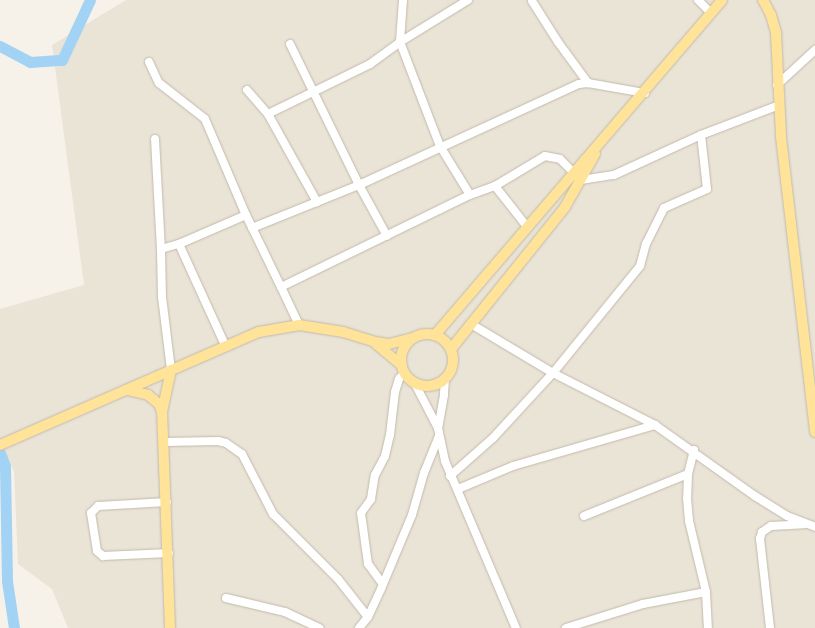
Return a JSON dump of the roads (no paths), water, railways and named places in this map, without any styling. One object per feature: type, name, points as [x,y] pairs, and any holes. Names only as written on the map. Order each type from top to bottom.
[{"type":"main road","points":[[435,336],[574,172],[645,93],[722,0]]},
{"type":"main road","points":[[763,0],[771,15],[776,33],[777,85],[815,432]]},
{"type":"main road","points":[[451,349],[565,206],[582,180],[602,142]]},
{"type":"main road","points":[[4,443],[259,332],[299,325],[344,332],[375,342],[389,344],[428,334],[442,339],[451,349],[453,365],[445,379],[430,386],[414,382],[375,342]]},
{"type":"main road","points":[[403,370],[402,356],[405,346],[413,338]]},
{"type":"main road","points":[[162,412],[172,370]]},
{"type":"main road","points":[[126,390],[139,391],[148,395],[159,404],[162,412],[165,442],[170,628]]},
{"type":"street","points":[[403,0],[400,42],[440,146],[470,195]]},
{"type":"street","points":[[268,114],[370,64],[400,42],[468,0]]},
{"type":"street","points":[[698,0],[711,13]]},
{"type":"street","points":[[532,1],[558,42],[588,83]]},
{"type":"street","points":[[290,44],[359,185],[387,236]]},
{"type":"street","points":[[777,85],[815,50]]},
{"type":"street","points":[[149,62],[159,83],[204,119],[246,215],[299,325]]},
{"type":"street","points":[[252,228],[359,185],[440,146],[579,84],[588,83],[645,93]]},
{"type":"street","points":[[247,90],[268,114],[317,202]]},
{"type":"street","points":[[280,288],[470,195],[495,186],[545,156],[560,159],[582,180],[614,175],[701,135],[779,104]]},
{"type":"street","points":[[450,476],[493,438],[553,373],[640,266],[646,244],[664,208],[707,189],[701,135]]},
{"type":"street","points":[[155,139],[162,296],[172,370]]},
{"type":"street","points":[[495,186],[528,228]]},
{"type":"street","points":[[161,249],[179,244],[246,215]]},
{"type":"street","points":[[179,244],[225,346]]},
{"type":"street","points":[[471,324],[553,373],[655,425],[694,450],[755,496],[788,516],[815,527]]},
{"type":"street","points":[[382,583],[368,564],[361,513],[371,499],[375,475],[385,456],[390,434],[395,392],[403,370]]},
{"type":"street","points":[[359,628],[368,617],[412,514],[438,432],[445,379]]},
{"type":"street","points":[[414,382],[438,432],[450,476],[458,490],[516,628]]},
{"type":"street","points":[[458,490],[513,466],[655,425]]},
{"type":"street","points":[[165,442],[218,441],[226,443],[242,454],[273,514],[338,579],[368,617]]},
{"type":"street","points":[[694,450],[688,474],[687,498],[689,521],[706,592],[708,628]]},
{"type":"street","points":[[584,516],[688,474]]},
{"type":"street","points":[[167,502],[98,506],[91,513],[98,551],[103,556],[168,553]]},
{"type":"street","points":[[770,628],[760,539],[762,532],[771,526],[806,524]]},
{"type":"street","points":[[566,628],[643,604],[706,592]]},
{"type":"street","points":[[226,598],[285,612],[320,628]]},
{"type":"waterway","points":[[0,46],[30,62],[62,60],[90,0]]},
{"type":"waterway","points":[[0,453],[5,466],[7,581],[14,628]]}]
